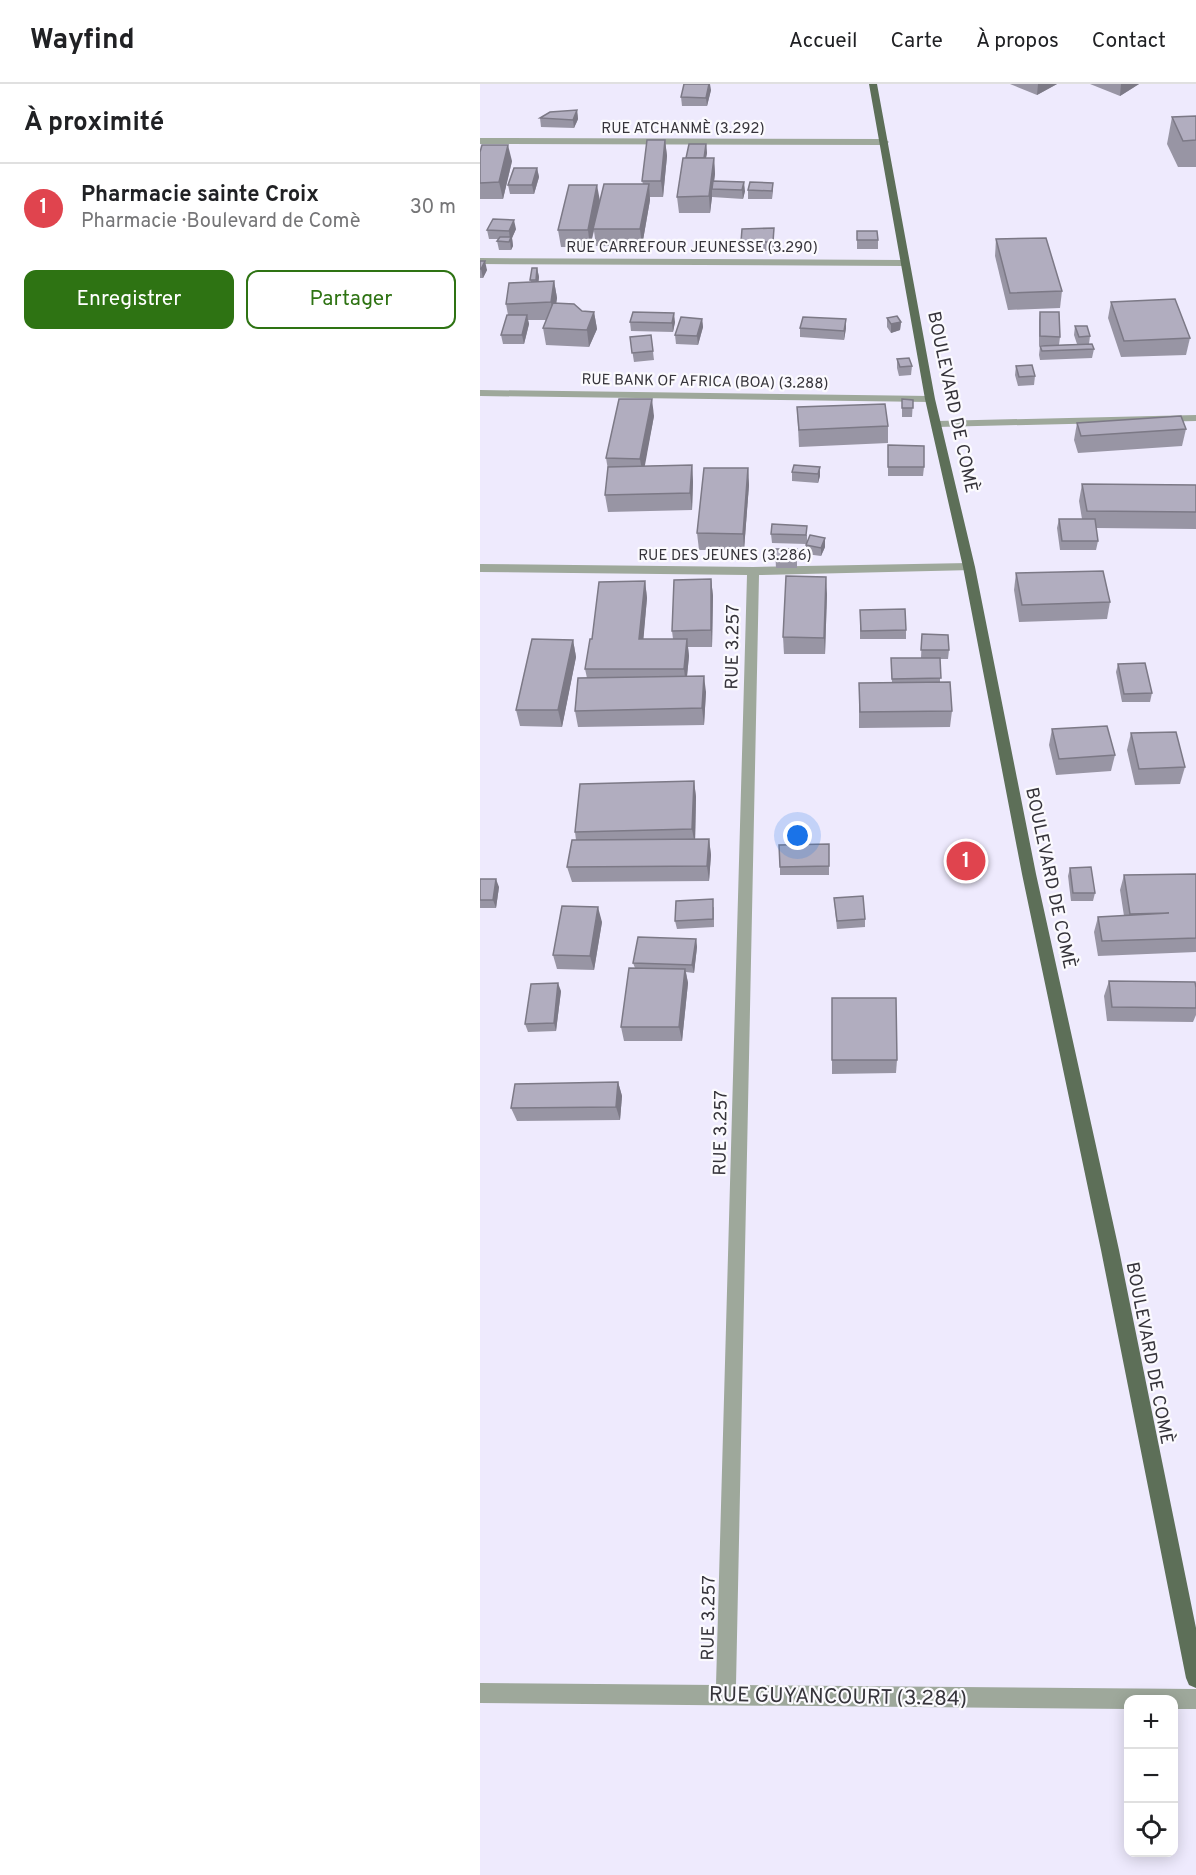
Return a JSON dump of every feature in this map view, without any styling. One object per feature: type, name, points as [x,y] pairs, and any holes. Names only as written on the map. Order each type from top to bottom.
[{"type":"main road","name":"BOULEVARD DE COMÈ","points":[[873,84],[930,399],[969,567],[1029,874],[1112,1261],[1196,1678]]},
{"type":"street","name":"RUE ATCHANMÈ (3.292)","points":[[480,141],[885,142]]},
{"type":"street","name":"RUE CARREFOUR JEUNESSE (3.290)","points":[[480,261],[904,263]]},
{"type":"street","name":"RUE BANK OF AFRICA (BOA) (3.288)","points":[[480,393],[930,399]]},
{"type":"street","points":[[937,424],[1196,418]]},
{"type":"street","name":"RUE DES JEUNES (3.286)","points":[[480,568],[753,571],[969,567]]},
{"type":"street","name":"RUE 3.257","points":[[726,1695],[753,571]]},
{"type":"street","name":"RUE GUYANCOURT (3.284)","points":[[480,1693],[1196,1699]]},
{"type":"building","points":[[684,84],[709,84],[706,98],[681,97]]},
{"type":"building","points":[[577,110],[573,120],[540,118],[550,112]]},
{"type":"building","points":[[1196,116],[1196,140],[1183,141],[1172,117]]},
{"type":"building","points":[[647,140],[665,140],[661,181],[642,181]]},
{"type":"building","points":[[689,144],[706,144],[704,158],[686,158]]},
{"type":"building","points":[[482,145],[508,145],[499,182],[480,183]]},
{"type":"building","points":[[683,158],[714,158],[709,196],[677,197]]},
{"type":"building","points":[[514,168],[537,168],[532,185],[508,185]]},
{"type":"building","points":[[713,181],[744,182],[742,190],[712,189]]},
{"type":"building","points":[[750,182],[773,183],[772,191],[748,190]]},
{"type":"building","points":[[604,184],[649,184],[640,229],[593,229]]},
{"type":"building","points":[[569,185],[597,185],[588,230],[558,230]]},
{"type":"building","points":[[493,219],[514,220],[509,231],[487,230]]},
{"type":"building","points":[[774,228],[773,242],[741,242],[742,229]]},
{"type":"building","points":[[857,231],[877,231],[878,240],[857,240]]},
{"type":"building","points":[[500,237],[511,237],[509,242],[497,241]]},
{"type":"building","points":[[1046,238],[1062,291],[1010,293],[996,239]]},
{"type":"building","points":[[480,261],[485,261],[481,269],[480,269]]},
{"type":"building","points":[[532,268],[537,268],[536,280],[530,280]]},
{"type":"building","points":[[554,281],[551,302],[506,304],[509,283]]},
{"type":"building","points":[[1175,299],[1190,338],[1124,341],[1111,302]]},
{"type":"building","points":[[553,303],[574,304],[582,311],[594,312],[587,330],[543,328]]},
{"type":"building","points":[[633,312],[674,313],[672,323],[630,322]]},
{"type":"building","points":[[1040,312],[1059,312],[1060,337],[1040,336]]},
{"type":"building","points":[[507,315],[527,315],[522,335],[501,335]]},
{"type":"building","points":[[897,316],[901,322],[891,324],[887,318]]},
{"type":"building","points":[[681,317],[702,319],[697,336],[675,335]]},
{"type":"building","points":[[803,317],[846,319],[844,331],[800,328]]},
{"type":"building","points":[[1075,326],[1087,326],[1090,336],[1079,337]]},
{"type":"building","points":[[651,335],[653,351],[632,353],[630,337]]},
{"type":"building","points":[[1092,344],[1094,349],[1042,351],[1040,346]]},
{"type":"building","points":[[909,358],[912,366],[900,367],[897,359]]},
{"type":"building","points":[[1032,365],[1035,376],[1019,377],[1016,366]]},
{"type":"building","points":[[619,399],[652,399],[640,459],[606,458]]},
{"type":"building","points":[[902,399],[913,400],[913,408],[902,408]]},
{"type":"building","points":[[885,404],[888,426],[799,430],[797,407]]},
{"type":"building","points":[[1181,416],[1186,429],[1081,436],[1077,423]]},
{"type":"building","points":[[888,445],[924,446],[924,467],[888,467]]},
{"type":"building","points":[[692,465],[690,493],[605,495],[608,467]]},
{"type":"building","points":[[794,465],[820,467],[818,474],[792,472]]},
{"type":"building","points":[[704,468],[748,468],[743,534],[697,533]]},
{"type":"building","points":[[1082,484],[1196,485],[1196,512],[1087,511]]},
{"type":"building","points":[[1059,519],[1095,519],[1098,541],[1062,541]]},
{"type":"building","points":[[772,524],[807,526],[806,535],[771,534]]},
{"type":"building","points":[[810,535],[825,538],[821,548],[806,545]]},
{"type":"building","points":[[775,549],[797,549],[797,559],[775,559]]},
{"type":"building","points":[[1103,571],[1110,602],[1022,605],[1016,573]]},
{"type":"building","points":[[786,576],[826,577],[824,638],[783,637]]},
{"type":"building","points":[[711,579],[711,630],[672,631],[674,580]]},
{"type":"building","points":[[645,581],[639,639],[687,639],[684,669],[585,669],[590,639],[592,639],[599,582]]},
{"type":"building","points":[[905,609],[906,630],[861,631],[860,610]]},
{"type":"building","points":[[922,634],[948,635],[949,650],[921,650]]},
{"type":"building","points":[[532,639],[573,640],[558,710],[516,710]]},
{"type":"building","points":[[891,658],[940,658],[941,678],[892,679]]},
{"type":"building","points":[[1145,663],[1152,693],[1124,694],[1118,664]]},
{"type":"building","points":[[704,676],[702,708],[575,711],[578,678]]},
{"type":"building","points":[[950,682],[952,711],[860,712],[859,683]]},
{"type":"building","points":[[1107,726],[1115,755],[1059,759],[1052,729]]},
{"type":"building","points":[[1176,732],[1185,767],[1139,769],[1131,733]]},
{"type":"building","points":[[694,781],[692,829],[575,832],[580,784]]},
{"type":"building","points":[[709,839],[707,866],[567,867],[572,840]]},
{"type":"building","points":[[829,844],[829,866],[780,867],[779,845]]},
{"type":"building","points":[[1091,867],[1095,893],[1073,893],[1070,868]]},
{"type":"building","points":[[1196,874],[1196,938],[1102,941],[1098,917],[1169,913],[1130,914],[1124,875]]},
{"type":"building","points":[[480,879],[496,879],[493,900],[480,900]]},
{"type":"building","points":[[863,896],[865,919],[837,921],[834,898]]},
{"type":"building","points":[[713,899],[713,919],[675,921],[676,901]]},
{"type":"building","points":[[562,906],[598,907],[590,956],[553,955]]},
{"type":"building","points":[[638,937],[696,939],[692,965],[633,963]]},
{"type":"building","points":[[629,968],[685,969],[679,1027],[621,1027]]},
{"type":"building","points":[[1109,981],[1195,982],[1196,1008],[1112,1007]]},
{"type":"building","points":[[558,983],[554,1023],[525,1024],[531,984]]},
{"type":"building","points":[[832,998],[896,998],[897,1060],[832,1060]]},
{"type":"building","points":[[618,1082],[616,1107],[511,1108],[515,1084]]},
{"type":"place","name":"Pharmacie sainte Croix","points":[[966,861]]}]
